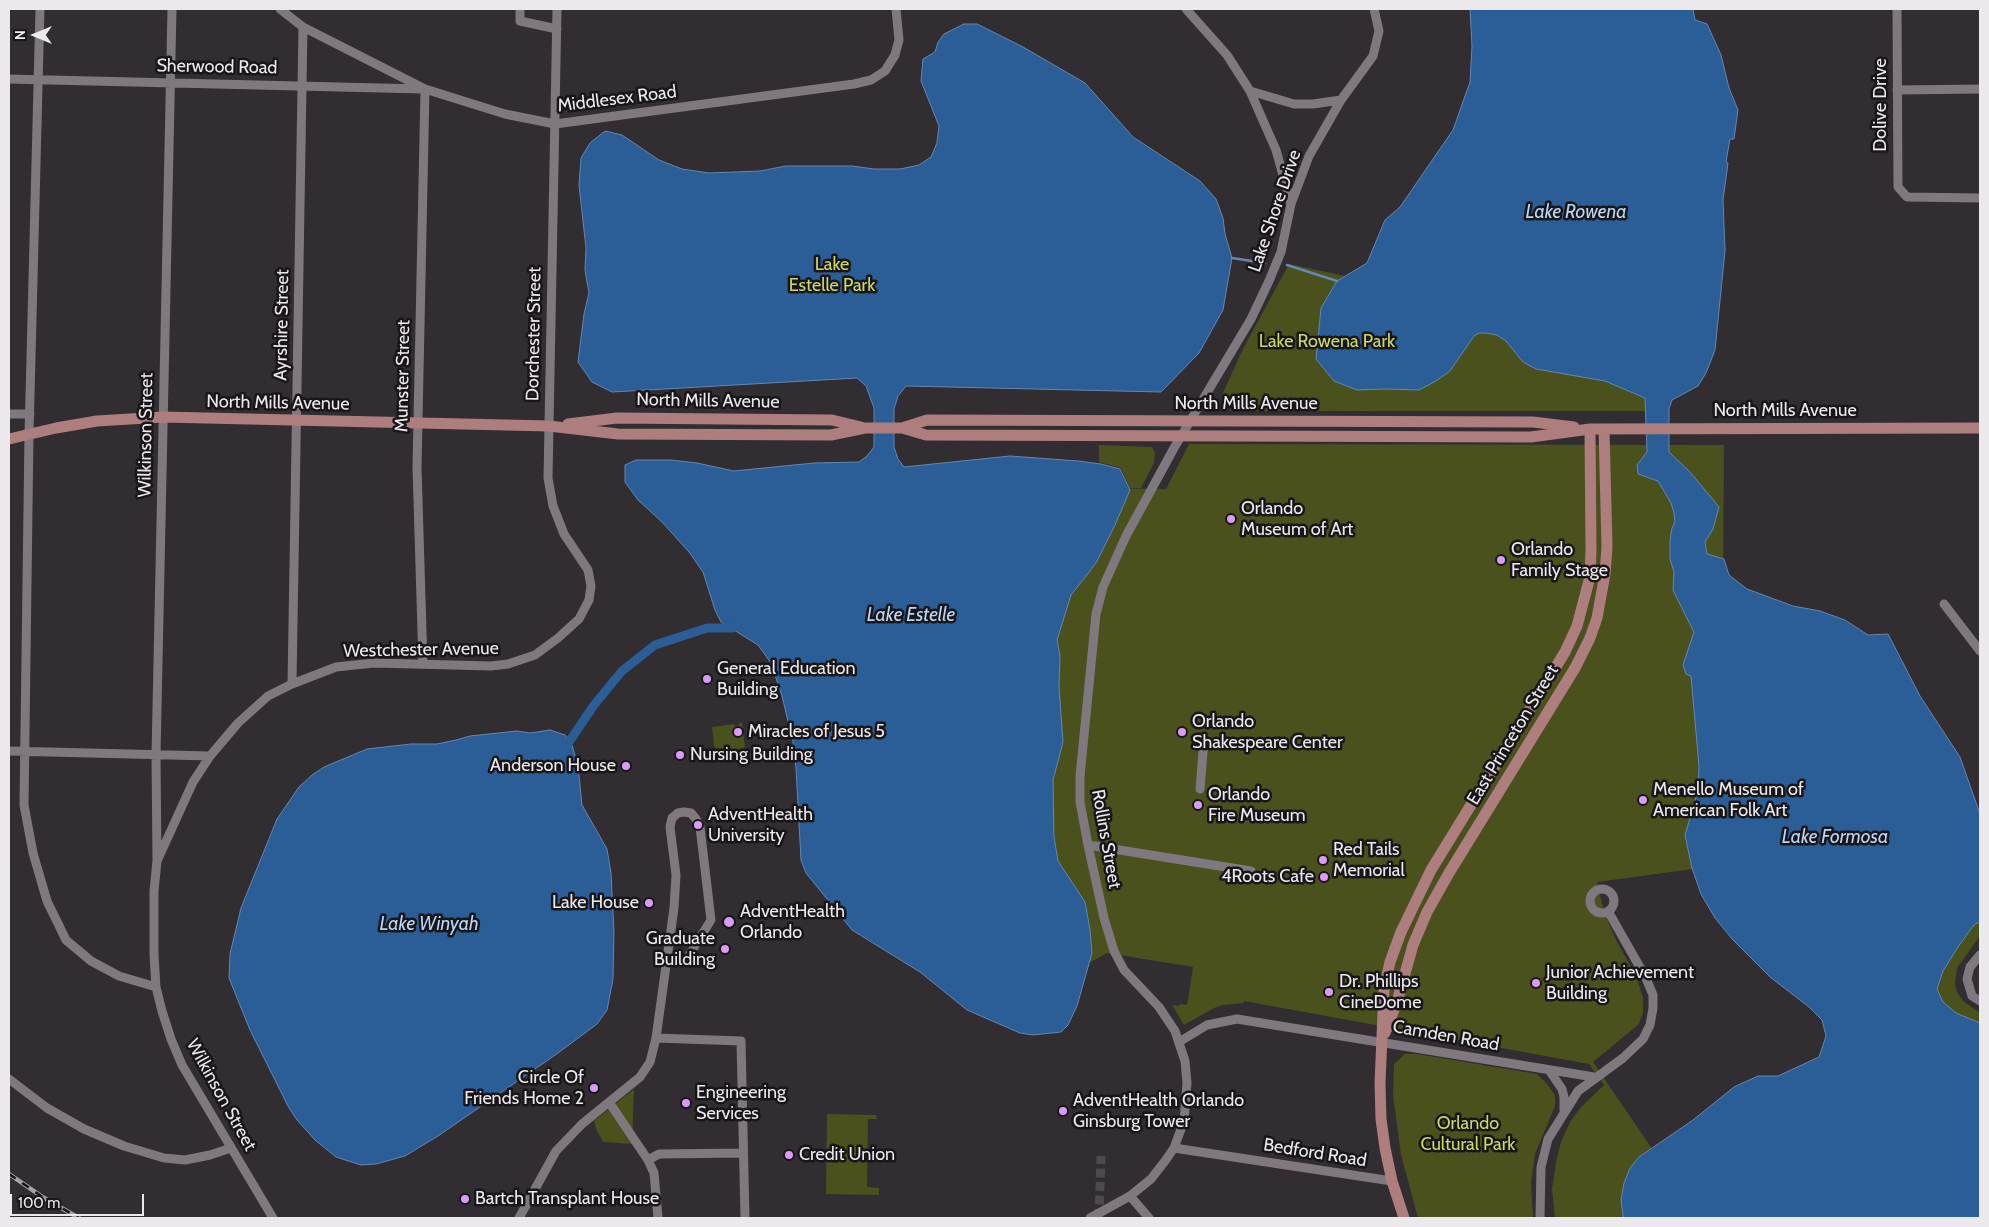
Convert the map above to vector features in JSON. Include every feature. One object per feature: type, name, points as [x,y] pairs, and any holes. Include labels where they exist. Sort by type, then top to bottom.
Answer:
[{"type":"main road","name":"North Mills Avenue","points":[[9,439],[97,421],[162,417],[549,426],[618,434],[831,434],[866,428],[902,428],[926,435],[1530,437],[1590,429]]},
{"type":"main road","name":"North Mills Avenue","points":[[549,426],[617,418],[832,420],[866,428]]},
{"type":"main road","name":"North Mills Avenue","points":[[902,428],[927,420],[1533,422],[1590,429],[1980,428]]},
{"type":"main road","name":"East Princeton Street","points":[[1404,1218],[1392,1182],[1381,1119],[1380,1083],[1384,990],[1390,962],[1400,932],[1431,870],[1565,652],[1577,626],[1590,577],[1590,429]]},
{"type":"main road","name":"East Princeton Street","points":[[1382,1041],[1397,1002],[1413,945],[1427,912],[1448,873],[1575,668],[1590,638],[1597,618],[1606,574],[1604,429]]},
{"type":"street","points":[[40,9],[29,434],[24,805],[33,853],[47,901],[66,940],[91,961],[119,976],[156,988]]},
{"type":"street","name":"Wilkinson Street","points":[[172,9],[156,755],[157,862],[152,924],[156,988],[171,1039],[182,1066],[273,1218]]},
{"type":"street","name":"Middlesex Road","points":[[280,9],[303,27],[424,89],[505,114],[555,124],[854,84],[871,80],[885,71],[895,55],[898,40],[896,9]]},
{"type":"street","points":[[520,9],[520,21],[557,29]]},
{"type":"street","name":"Dorchester Street","points":[[557,9],[548,478],[553,506],[564,534],[588,570],[591,586],[589,600],[579,619],[558,638]]},
{"type":"street","points":[[1186,9],[1227,55],[1250,92],[1276,150],[1291,204]]},
{"type":"street","name":"Lake Shore Drive","points":[[1190,421],[1270,281],[1281,252],[1291,204],[1309,156],[1341,100],[1373,56],[1379,32],[1374,9]]},
{"type":"street","name":"Dolive Drive","points":[[1897,9],[1898,187],[1907,197],[1980,198]]},
{"type":"street","name":"Ayrshire Street","points":[[292,684],[303,27]]},
{"type":"street","name":"Sherwood Road","points":[[9,79],[424,89]]},
{"type":"street","name":"Munster Street","points":[[423,664],[417,467],[424,89]]},
{"type":"street","points":[[1897,90],[1980,89]]},
{"type":"street","points":[[1250,92],[1294,104],[1313,104],[1341,100]]},
{"type":"street","points":[[9,414],[30,414]]},
{"type":"street","name":"Rollins Street","points":[[1090,1218],[1130,1196],[1151,1179],[1174,1148],[1184,1121],[1186,1105],[1185,1060],[1179,1042],[1159,1007],[1129,978],[1117,958],[1104,918],[1088,845],[1080,802],[1080,776],[1096,614],[1103,587],[1126,536],[1190,421]]},
{"type":"street","points":[[1944,604],[1980,650]]},
{"type":"street","name":"Westchester Avenue","points":[[210,756],[238,723],[268,696],[292,684],[336,667],[374,664],[491,666],[508,664],[536,655],[558,638]]},
{"type":"street","points":[[1200,789],[1204,740]]},
{"type":"street","points":[[9,751],[210,756]]},
{"type":"street","name":"Wilkinson Street","points":[[157,862],[180,807],[210,756]]},
{"type":"street","points":[[1478,794],[1492,802]]},
{"type":"street","points":[[1469,809],[1484,817]]},
{"type":"street","points":[[519,1218],[556,1151],[582,1124],[640,1077],[650,1062],[656,1038],[667,962],[676,875],[670,827],[672,818],[684,812],[691,814],[700,827],[711,920],[685,962],[667,962]]},
{"type":"street","points":[[1088,845],[1251,871]]},
{"type":"street","points":[[1540,1218],[1541,1167],[1548,1139],[1578,1090],[1623,1058],[1643,1039],[1650,1025],[1653,994],[1608,911]]},
{"type":"street","points":[[1980,955],[1970,967],[1967,979],[1972,996],[1980,1001]]},
{"type":"street","name":"Camden Road","points":[[1179,1042],[1207,1024],[1237,1019],[1382,1041],[1594,1078]]},
{"type":"street","points":[[656,1038],[741,1041],[745,1218]]},
{"type":"street","points":[[1549,1070],[1562,1089],[1564,1112]]},
{"type":"street","points":[[9,1079],[47,1108],[84,1128],[124,1146],[164,1158],[185,1160],[231,1148]]},
{"type":"street","points":[[609,1102],[648,1160],[654,1173],[658,1218]]},
{"type":"street","name":"Bedford Road","points":[[1174,1148],[1392,1182]]},
{"type":"street","points":[[648,1160],[659,1154],[743,1153]]},
{"type":"street","points":[[1130,1196],[1149,1218]]},
{"type":"green space","name":"Lake Rowena Park","points":[[1289,264],[1359,279],[1644,350],[1646,411],[1236,411],[1222,395],[1243,349]]},
{"type":"green space","points":[[1189,444],[1724,445],[1723,596],[1745,862],[1597,882],[1604,912],[1616,940],[1637,978],[1643,998],[1643,1013],[1639,1024],[1593,1062],[1659,1159],[1649,1218],[1555,1218],[1552,1189],[1561,1142],[1570,1122],[1581,1107],[1604,1085],[1589,1064],[1244,1001],[1243,1003],[1214,1008],[1184,1025],[1172,1005],[1187,1005],[1193,967],[1107,953],[1089,963],[1081,991],[1029,814],[1034,661],[1101,488],[1166,489]]},
{"type":"green space","points":[[1099,445],[1152,447],[1155,453],[1154,463],[1141,488],[1130,488],[1121,468],[1099,462]]},
{"type":"green space","points":[[739,723],[742,723],[745,748],[718,751],[714,746],[712,727],[734,724],[735,726],[739,725]]},
{"type":"green space","points":[[1980,818],[1980,936],[1957,968],[1955,984],[1957,992],[1963,1001],[1980,1013],[1980,1056],[1915,966]]},
{"type":"green space","name":"Orlando Cultural Park","points":[[1405,1054],[1417,1054],[1537,1074],[1547,1084],[1555,1095],[1555,1106],[1535,1154],[1531,1182],[1533,1218],[1418,1218],[1401,1155],[1393,1095],[1394,1064]]},
{"type":"green space","points":[[634,1089],[632,1144],[603,1142],[594,1121]]},
{"type":"green space","points":[[827,1114],[876,1115],[877,1119],[868,1119],[867,1187],[879,1188],[879,1195],[826,1194]]},
{"type":"water","points":[[1470,9],[1693,9],[1695,20],[1707,24],[1721,55],[1729,88],[1738,110],[1734,139],[1730,139],[1726,162],[1728,163],[1723,200],[1725,251],[1715,350],[1706,373],[1698,386],[1672,400],[1669,409],[1669,452],[1690,472],[1719,507],[1713,529],[1705,542],[1707,554],[1724,559],[1729,575],[1747,589],[1793,606],[1820,611],[1845,620],[1868,635],[1888,634],[1920,696],[1960,757],[1980,814],[1980,921],[1973,926],[1958,947],[1943,971],[1937,989],[1943,1002],[1956,1013],[1980,1023],[1980,1218],[1624,1218],[1623,1216],[1621,1200],[1624,1183],[1630,1168],[1639,1157],[1693,1120],[1734,1087],[1758,1076],[1778,1076],[1819,1057],[1826,1036],[1822,1020],[1809,1007],[1770,977],[1733,940],[1715,918],[1701,894],[1692,868],[1685,835],[1698,791],[1699,766],[1691,676],[1686,674],[1683,665],[1694,632],[1673,590],[1674,572],[1670,559],[1670,540],[1675,522],[1671,503],[1658,481],[1638,474],[1637,465],[1647,452],[1645,398],[1605,381],[1536,369],[1523,362],[1506,341],[1497,335],[1485,333],[1479,333],[1474,336],[1450,371],[1419,390],[1357,390],[1334,381],[1316,359],[1321,308],[1337,281],[1367,263],[1385,220],[1400,207],[1453,130],[1470,82],[1472,46]]},
{"type":"water","name":"Lake Estelle","points":[[964,24],[977,24],[1023,47],[1085,83],[1133,137],[1200,181],[1216,199],[1223,218],[1225,234],[1232,258],[1223,310],[1199,353],[1161,392],[906,386],[898,396],[894,409],[894,447],[898,459],[904,467],[1010,456],[1078,461],[1120,469],[1130,490],[1096,563],[1071,595],[1057,640],[1060,656],[1059,687],[1063,742],[1053,780],[1054,837],[1058,861],[1085,902],[1092,953],[1077,1006],[1068,1025],[1061,1032],[1033,1035],[1020,1033],[967,1010],[920,972],[852,930],[806,873],[801,860],[793,742],[782,696],[771,663],[758,645],[721,622],[715,610],[703,572],[689,552],[662,522],[638,500],[625,482],[625,465],[636,460],[671,460],[697,463],[734,471],[814,463],[859,462],[874,447],[874,408],[866,386],[857,378],[612,392],[592,382],[578,362],[584,314],[589,293],[585,270],[586,248],[579,185],[581,158],[590,143],[605,131],[622,135],[659,160],[682,169],[709,173],[760,171],[786,166],[852,166],[874,169],[900,169],[919,165],[931,157],[937,143],[939,126],[921,81],[923,59],[935,52],[938,42],[944,34]]},
{"type":"water","name":"Lake Winyah","points":[[550,730],[565,735],[572,745],[578,766],[582,805],[607,849],[611,873],[614,932],[613,979],[607,1010],[597,1024],[558,1053],[438,1136],[405,1156],[376,1164],[361,1165],[336,1157],[315,1140],[289,1108],[250,1030],[229,978],[230,954],[241,908],[277,819],[299,787],[312,775],[324,767],[367,749],[411,744],[437,744],[470,736],[517,731],[530,733]]},
{"type":"waterway","points":[[1232,258],[1265,263]]},
{"type":"waterway","points":[[1287,265],[1337,281]]},
{"type":"waterway","points":[[569,742],[594,705],[622,671],[655,645],[707,628],[733,628]]},
{"type":"tunnel","points":[[1099,1218],[1101,1156]]},
{"type":"railway","points":[[9,1174],[44,1198],[79,1218]]},
{"type":"place","name":"Orlando Museum of Art","points":[[1231,519]]},
{"type":"place","name":"Orlando Family Stage","points":[[1501,560]]},
{"type":"place","name":"General Education Building","points":[[707,679]]},
{"type":"place","name":"Miracles of Jesus 5","points":[[738,732]]},
{"type":"place","name":"Orlando Shakespeare Center","points":[[1182,732]]},
{"type":"place","name":"Nursing Building","points":[[680,755]]},
{"type":"place","name":"Anderson House","points":[[626,766]]},
{"type":"place","name":"Menello Museum of American Folk Art","points":[[1643,800]]},
{"type":"place","name":"Orlando Fire Museum","points":[[1198,805]]},
{"type":"place","name":"AdventHealth University","points":[[698,825]]},
{"type":"place","name":"Red Tails Memorial","points":[[1323,860]]},
{"type":"place","name":"4Roots Cafe","points":[[1324,877]]},
{"type":"place","name":"Lake House","points":[[649,903]]},
{"type":"place","name":"AdventHealth Orlando","points":[[729,922]]},
{"type":"place","name":"Graduate Building","points":[[725,949]]},
{"type":"place","name":"Junior Achievement Building","points":[[1536,983]]},
{"type":"place","name":"Dr. Phillips CineDome","points":[[1329,992]]},
{"type":"place","name":"Circle Of Friends Home 2","points":[[594,1088]]},
{"type":"place","name":"Engineering Services","points":[[686,1103]]},
{"type":"place","name":"AdventHealth Orlando Ginsburg Tower","points":[[1063,1111]]},
{"type":"place","name":"Credit Union","points":[[789,1155]]},
{"type":"place","name":"Bartch Transplant House","points":[[465,1199]]},
{"type":"water label","name":"Lake Rowena","points":[[1576,212]]},
{"type":"water label","name":"Lake Formosa","points":[[1835,837]]},
{"type":"park label","name":"Lake Estelle Park","points":[[832,275]]}]
